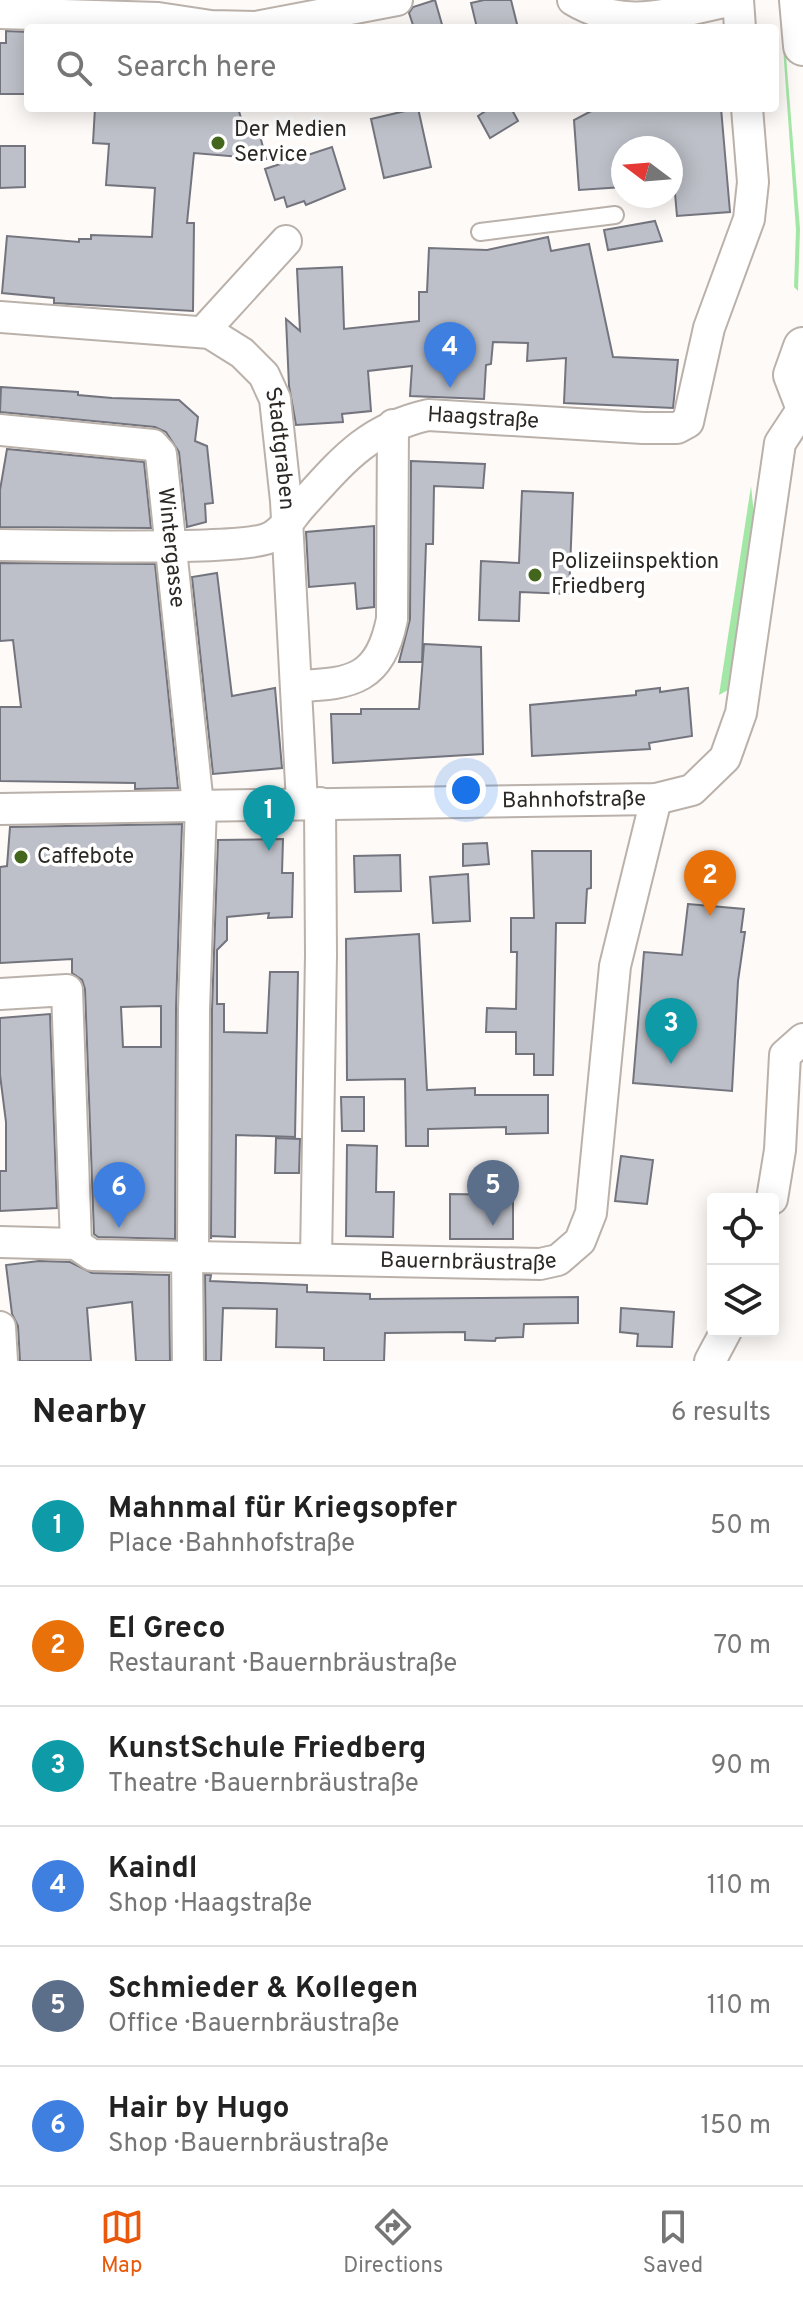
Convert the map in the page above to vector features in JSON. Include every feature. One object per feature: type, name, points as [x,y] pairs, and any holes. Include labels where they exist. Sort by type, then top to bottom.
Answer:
[{"type":"street","points":[[272,24],[397,0]]},
{"type":"street","points":[[573,0],[594,13],[616,16],[736,0],[739,24]]},
{"type":"street","points":[[800,1],[803,46]]},
{"type":"street","points":[[0,13],[157,9],[205,24]]},
{"type":"street","name":"Haagstraße","points":[[0,545],[169,546],[270,539],[286,527],[352,451],[369,436],[428,415],[643,428],[677,428],[688,422],[709,328],[749,219],[753,182],[747,112]]},
{"type":"street","points":[[203,332],[286,241]]},
{"type":"street","name":"Stadtgraben","points":[[0,317],[203,332],[226,341],[242,353],[264,375],[275,399],[298,686],[311,803],[321,955],[316,1259]]},
{"type":"street","points":[[803,347],[793,375],[803,401]]},
{"type":"street","name":"Bahnhofstraße","points":[[0,809],[656,799],[692,790],[725,758],[741,713],[780,443],[803,408]]},
{"type":"street","points":[[298,686],[352,681],[377,661],[387,642],[392,619],[393,425]]},
{"type":"street","name":"Wintergasse","points":[[0,430],[153,445],[161,454],[199,805],[188,1361]]},
{"type":"street","name":"Bauernbräustraße","points":[[0,1242],[76,1244],[92,1255],[540,1264],[558,1260],[580,1241],[587,1228],[584,1181],[615,966],[656,799]]},
{"type":"street","points":[[0,994],[67,990],[76,1244]]},
{"type":"street","points":[[773,1193],[780,1150],[785,1055],[803,1039]]},
{"type":"street","points":[[0,1327],[2,1361]]},
{"type":"street","points":[[710,1361],[723,1337]]},
{"type":"lane","points":[[480,232],[615,215]]},
{"type":"green space","points":[[784,31],[800,229],[798,291],[794,287],[796,230]]},
{"type":"green space","points":[[751,486],[755,523],[731,682],[728,690],[719,695]]},
{"type":"building","points":[[435,0],[442,24],[413,24],[409,13],[413,7]]},
{"type":"building","points":[[511,0],[517,24],[476,24],[471,3]]},
{"type":"building","points":[[6,31],[24,32],[24,94],[0,94],[0,43],[6,43]]},
{"type":"building","points":[[95,112],[239,112],[244,128],[257,124],[266,159],[194,153],[187,223],[194,223],[193,311],[54,303],[54,298],[2,293],[7,236],[79,242],[79,239],[91,239],[91,235],[152,237],[155,188],[106,185],[109,144],[93,143]]},
{"type":"building","points":[[401,112],[419,112],[431,167],[384,178],[371,119]]},
{"type":"building","points":[[484,112],[513,112],[518,121],[490,138],[478,116]]},
{"type":"building","points":[[589,112],[721,112],[730,212],[677,216],[676,208],[683,208],[683,136],[611,136],[611,188],[579,190],[574,120]]},
{"type":"building","points":[[0,146],[25,146],[25,187],[0,188]]},
{"type":"building","points":[[332,147],[345,189],[306,205],[304,201],[287,207],[284,197],[275,200],[265,169]]},
{"type":"building","points":[[655,221],[662,241],[608,250],[604,230]]},
{"type":"building","points":[[548,237],[551,251],[589,244],[613,357],[678,360],[673,408],[564,403],[566,358],[527,361],[528,343],[493,342],[491,364],[486,365],[484,399],[410,396],[412,366],[368,371],[371,411],[342,414],[343,422],[296,425],[289,386],[286,319],[300,331],[297,269],[342,267],[344,329],[419,321],[419,292],[427,292],[429,248],[487,250]]},
{"type":"building","points":[[1,387],[78,392],[78,395],[112,398],[179,400],[198,417],[195,441],[207,446],[213,503],[205,504],[206,522],[187,527],[179,452],[166,432],[155,427],[0,412]]},
{"type":"building","points":[[7,449],[144,462],[151,528],[0,527],[0,490]]},
{"type":"building","points":[[411,461],[485,464],[483,488],[434,486],[433,544],[426,544],[422,662],[399,662],[410,619]]},
{"type":"building","points":[[522,491],[573,493],[569,594],[520,592],[519,621],[479,620],[481,561],[519,563]]},
{"type":"building","points":[[374,526],[374,607],[357,609],[355,583],[309,587],[306,532]]},
{"type":"building","points":[[0,563],[155,564],[178,788],[135,789],[135,783],[0,781],[0,707],[21,707],[13,640],[0,641]]},
{"type":"building","points":[[217,573],[232,696],[275,688],[282,768],[213,774],[192,577]]},
{"type":"building","points":[[424,644],[481,647],[483,754],[333,763],[331,714],[361,714],[361,709],[419,709]]},
{"type":"building","points":[[660,688],[660,692],[688,688],[692,736],[649,743],[650,749],[532,756],[530,705],[636,695],[636,691]]},
{"type":"building","points":[[182,824],[176,1008],[175,1239],[98,1237],[94,1234],[85,989],[82,980],[72,973],[72,959],[0,963],[0,867],[7,866],[10,827]],"holes":[[[161,1006],[161,1047],[123,1047],[121,1007]]]},
{"type":"building","points":[[283,839],[282,873],[293,873],[292,917],[268,918],[269,913],[227,917],[227,940],[217,950],[217,1004],[224,1004],[224,1032],[267,1033],[270,972],[298,972],[295,1137],[236,1135],[235,1237],[211,1236],[212,1009],[218,840]]},
{"type":"building","points":[[487,843],[489,864],[463,866],[463,844]]},
{"type":"building","points":[[532,851],[591,851],[591,888],[587,889],[585,923],[556,923],[553,1075],[534,1075],[534,1054],[516,1054],[516,1032],[486,1032],[487,1008],[516,1009],[517,952],[511,952],[511,918],[534,918]]},
{"type":"building","points":[[400,855],[401,891],[355,892],[354,856]]},
{"type":"building","points":[[468,874],[470,921],[433,923],[430,877]]},
{"type":"building","points":[[688,904],[744,909],[741,932],[745,932],[738,981],[732,1091],[633,1083],[644,952],[682,955]]},
{"type":"building","points":[[419,934],[427,1090],[475,1088],[475,1095],[548,1095],[548,1133],[506,1134],[506,1127],[428,1129],[428,1146],[406,1146],[405,1079],[347,1080],[346,939]]},
{"type":"building","points":[[50,1014],[57,1208],[0,1211],[0,1171],[6,1171],[6,1122],[0,1075],[0,1018]]},
{"type":"building","points":[[341,1097],[364,1097],[364,1131],[342,1131]]},
{"type":"building","points":[[276,1138],[300,1139],[299,1173],[275,1173]]},
{"type":"building","points":[[347,1145],[377,1146],[376,1192],[394,1192],[393,1237],[346,1236]]},
{"type":"building","points":[[621,1156],[653,1160],[647,1204],[615,1201]]},
{"type":"building","points":[[450,1194],[513,1195],[513,1239],[450,1239]]},
{"type":"building","points":[[39,1261],[70,1262],[92,1273],[169,1275],[170,1361],[136,1361],[132,1302],[87,1308],[91,1361],[20,1361],[18,1326],[12,1314],[6,1265]]},
{"type":"building","points":[[205,1275],[211,1275],[210,1281],[307,1285],[307,1292],[370,1294],[370,1299],[578,1297],[578,1323],[524,1324],[523,1337],[496,1338],[495,1341],[465,1340],[465,1332],[385,1333],[384,1361],[324,1361],[324,1348],[276,1347],[277,1309],[223,1308],[221,1361],[206,1361]]},
{"type":"building","points":[[621,1308],[674,1312],[672,1347],[637,1346],[638,1334],[620,1332]]},
{"type":"place","name":"Der Medien Service","points":[[218,143]]},
{"type":"place","name":"Kaindl","points":[[450,388]]},
{"type":"place","name":"Polizeiinspektion Friedberg","points":[[535,575]]},
{"type":"place","name":"Mahnmal für Kriegsopfer","points":[[269,851]]},
{"type":"place","name":"Caffebote","points":[[21,857]]},
{"type":"place","name":"El Greco","points":[[710,916]]},
{"type":"place","name":"KunstSchule Friedberg","points":[[671,1064]]},
{"type":"place","name":"Schmieder & Kollegen","points":[[493,1226]]},
{"type":"place","name":"Hair by Hugo","points":[[119,1228]]}]
